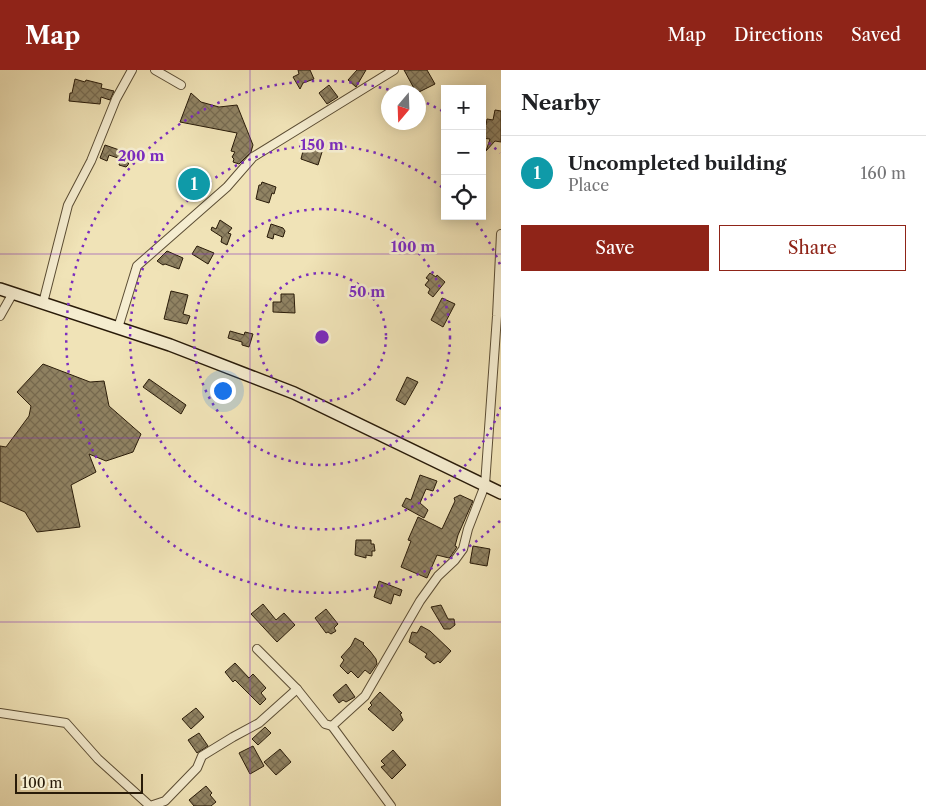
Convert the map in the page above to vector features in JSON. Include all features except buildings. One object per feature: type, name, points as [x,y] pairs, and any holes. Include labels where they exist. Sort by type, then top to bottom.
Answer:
[{"type":"main road","points":[[0,289],[170,345],[294,393],[501,493]]},
{"type":"street","points":[[42,303],[68,205],[91,161],[116,99],[132,70]]},
{"type":"street","points":[[155,70],[181,85]]},
{"type":"street","points":[[118,328],[137,266],[227,187],[253,157],[394,70]]},
{"type":"street","points":[[332,726],[365,696],[420,601],[438,576],[455,560],[463,549],[468,529],[485,485],[501,234]]},
{"type":"street","points":[[0,316],[13,293]]},
{"type":"street","points":[[257,649],[297,689],[325,724],[332,726],[391,806]]},
{"type":"street","points":[[0,713],[66,722],[98,759],[150,806],[165,801],[196,768],[202,756],[233,736],[259,723],[297,689]]},
{"type":"place","name":"Uncompleted building","points":[[194,184]]}]
